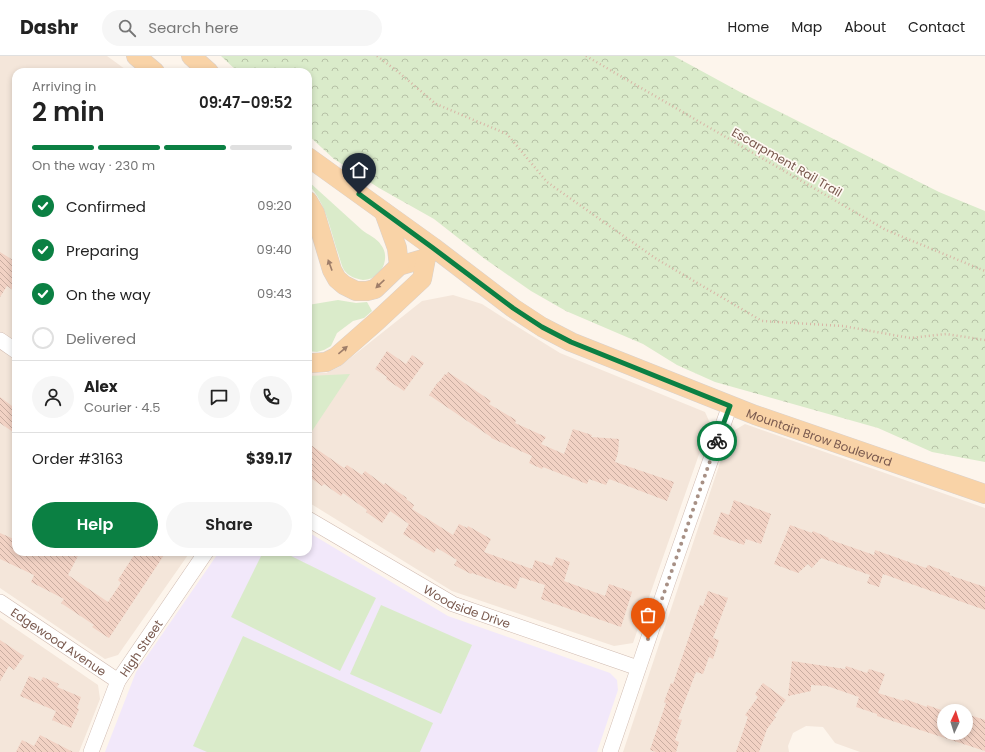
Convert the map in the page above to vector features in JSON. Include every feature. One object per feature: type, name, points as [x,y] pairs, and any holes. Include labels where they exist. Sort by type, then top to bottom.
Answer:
[{"type":"main road","points":[[136,56],[150,68]]},
{"type":"main road","points":[[191,56],[204,68]]},
{"type":"main road","name":"Mountain Brow Boulevard","points":[[312,160],[384,212],[429,253],[486,287],[542,327],[571,342],[730,406],[985,494]]},
{"type":"main road","points":[[312,208],[315,213],[332,270],[337,279],[344,285],[356,291],[375,289],[399,266],[429,253]]},
{"type":"main road","points":[[384,212],[397,248],[399,266]]},
{"type":"main road","points":[[312,364],[326,362],[336,357],[377,322],[422,279],[429,253]]},
{"type":"street","points":[[0,340],[12,348]]},
{"type":"street","points":[[610,752],[730,406]]},
{"type":"street","name":"Woodside Drive","points":[[312,521],[453,604],[638,668]]},
{"type":"street","name":"High Street","points":[[91,752],[118,681],[203,556]]},
{"type":"street","name":"Edgewood Avenue","points":[[0,602],[118,681]]},
{"type":"path","points":[[376,56],[397,71],[436,104],[507,134],[547,182],[655,258],[762,321],[843,326],[910,338],[946,334],[985,340]]},
{"type":"path","name":"Escarpment Rail Trail","points":[[586,56],[886,230],[985,272]]},
{"type":"shaded area","points":[[0,56],[107,56],[124,68],[12,68],[12,556],[187,556],[118,655],[105,659],[0,588]]},
{"type":"shaded area","points":[[453,295],[482,304],[560,353],[705,412],[710,423],[633,643],[614,646],[452,591],[312,504],[312,372],[326,373],[339,367],[422,301]]},
{"type":"shaded area","points":[[745,424],[985,508],[985,752],[860,752],[835,743],[823,727],[806,726],[793,733],[788,746],[789,752],[623,752],[730,433]]},
{"type":"shaded area","points":[[312,534],[448,616],[610,673],[617,680],[618,690],[597,752],[105,752],[136,672],[216,556],[312,556]]},
{"type":"shaded area","points":[[0,618],[98,685],[100,699],[79,752],[0,752]]},
{"type":"green space","points":[[221,56],[674,56],[740,92],[939,192],[985,211],[985,462],[932,452],[878,428],[715,382],[677,365],[643,344],[566,311],[531,291],[485,259],[434,219],[379,188],[334,159],[312,139],[312,68],[234,68]]},
{"type":"green space","points":[[312,185],[362,230],[375,238],[383,248],[385,261],[381,270],[375,276],[360,280],[350,276],[344,270],[330,226],[319,199],[312,189]]},
{"type":"green space","points":[[338,300],[356,303],[367,302],[372,311],[364,318],[353,321],[337,333],[331,346],[324,350],[312,351],[312,304]]},
{"type":"green space","points":[[350,374],[312,431],[312,376]]},
{"type":"green space","points":[[261,556],[291,556],[376,598],[340,671],[231,617]]},
{"type":"green space","points":[[381,605],[472,645],[441,714],[350,674]]},
{"type":"green space","points":[[243,636],[433,723],[420,752],[207,752],[193,746]]},
{"type":"building","points":[[0,252],[12,260],[12,289],[7,286],[0,297]]},
{"type":"building","points":[[387,351],[406,364],[412,355],[424,363],[404,391],[386,379],[387,377],[375,369]]},
{"type":"building","points":[[448,372],[491,401],[489,404],[516,420],[515,423],[546,437],[541,444],[564,454],[573,429],[592,435],[591,437],[619,439],[618,453],[615,462],[674,482],[667,501],[609,479],[606,485],[589,479],[587,484],[543,467],[542,469],[529,463],[532,456],[491,438],[429,395],[438,382]]},
{"type":"building","points":[[0,397],[12,406],[12,431],[0,423]]},
{"type":"building","points":[[312,446],[344,468],[347,465],[362,475],[365,471],[384,485],[385,483],[407,498],[406,499],[414,505],[412,509],[453,535],[459,524],[467,528],[468,526],[491,539],[484,552],[532,569],[535,560],[552,566],[556,557],[570,562],[564,581],[605,596],[609,584],[632,592],[621,627],[541,599],[545,585],[520,577],[516,589],[472,573],[471,574],[454,565],[457,560],[437,548],[434,553],[403,534],[409,524],[390,511],[382,523],[343,493],[341,496],[324,484],[322,486],[312,479]]},
{"type":"building","points":[[734,500],[771,514],[761,544],[746,539],[744,545],[713,534],[721,512],[729,515]]},
{"type":"building","points":[[790,525],[812,533],[813,531],[829,538],[828,539],[874,555],[875,550],[926,568],[928,565],[950,573],[949,575],[985,587],[985,610],[883,574],[879,587],[867,583],[870,575],[821,558],[812,568],[808,564],[798,573],[774,564]]},
{"type":"building","points":[[0,533],[12,538],[12,556],[78,556],[68,575],[108,602],[121,583],[118,580],[133,556],[163,556],[109,638],[92,627],[94,625],[61,603],[64,599],[31,582],[34,575],[0,559]]},
{"type":"building","points":[[708,591],[728,598],[713,638],[719,640],[713,659],[709,657],[703,674],[696,672],[678,719],[682,720],[675,740],[679,742],[676,752],[656,752],[650,750],[666,703],[664,702],[671,683],[673,684],[700,605],[703,606]]},
{"type":"building","points":[[0,640],[24,656],[14,670],[9,666],[0,681]]},
{"type":"building","points":[[792,661],[845,669],[846,666],[867,673],[869,669],[885,674],[878,693],[937,709],[937,735],[877,716],[877,714],[856,707],[859,697],[827,686],[811,685],[811,691],[788,696]]},
{"type":"building","points":[[29,676],[41,681],[43,677],[59,684],[57,687],[81,697],[77,708],[79,709],[71,728],[52,720],[56,711],[20,696]]},
{"type":"building","points":[[763,683],[786,700],[774,716],[776,717],[767,729],[759,752],[736,752],[748,717],[745,715],[758,697],[755,694]]},
{"type":"building","points":[[973,716],[985,720],[985,751],[951,740],[973,740]]},
{"type":"building","points":[[40,735],[73,752],[16,752],[22,740],[34,746]]},
{"type":"way so far","points":[[648,639],[717,441]]},
{"type":"route","points":[[359,194],[513,308],[542,327],[571,342],[730,406],[717,441]]}]
